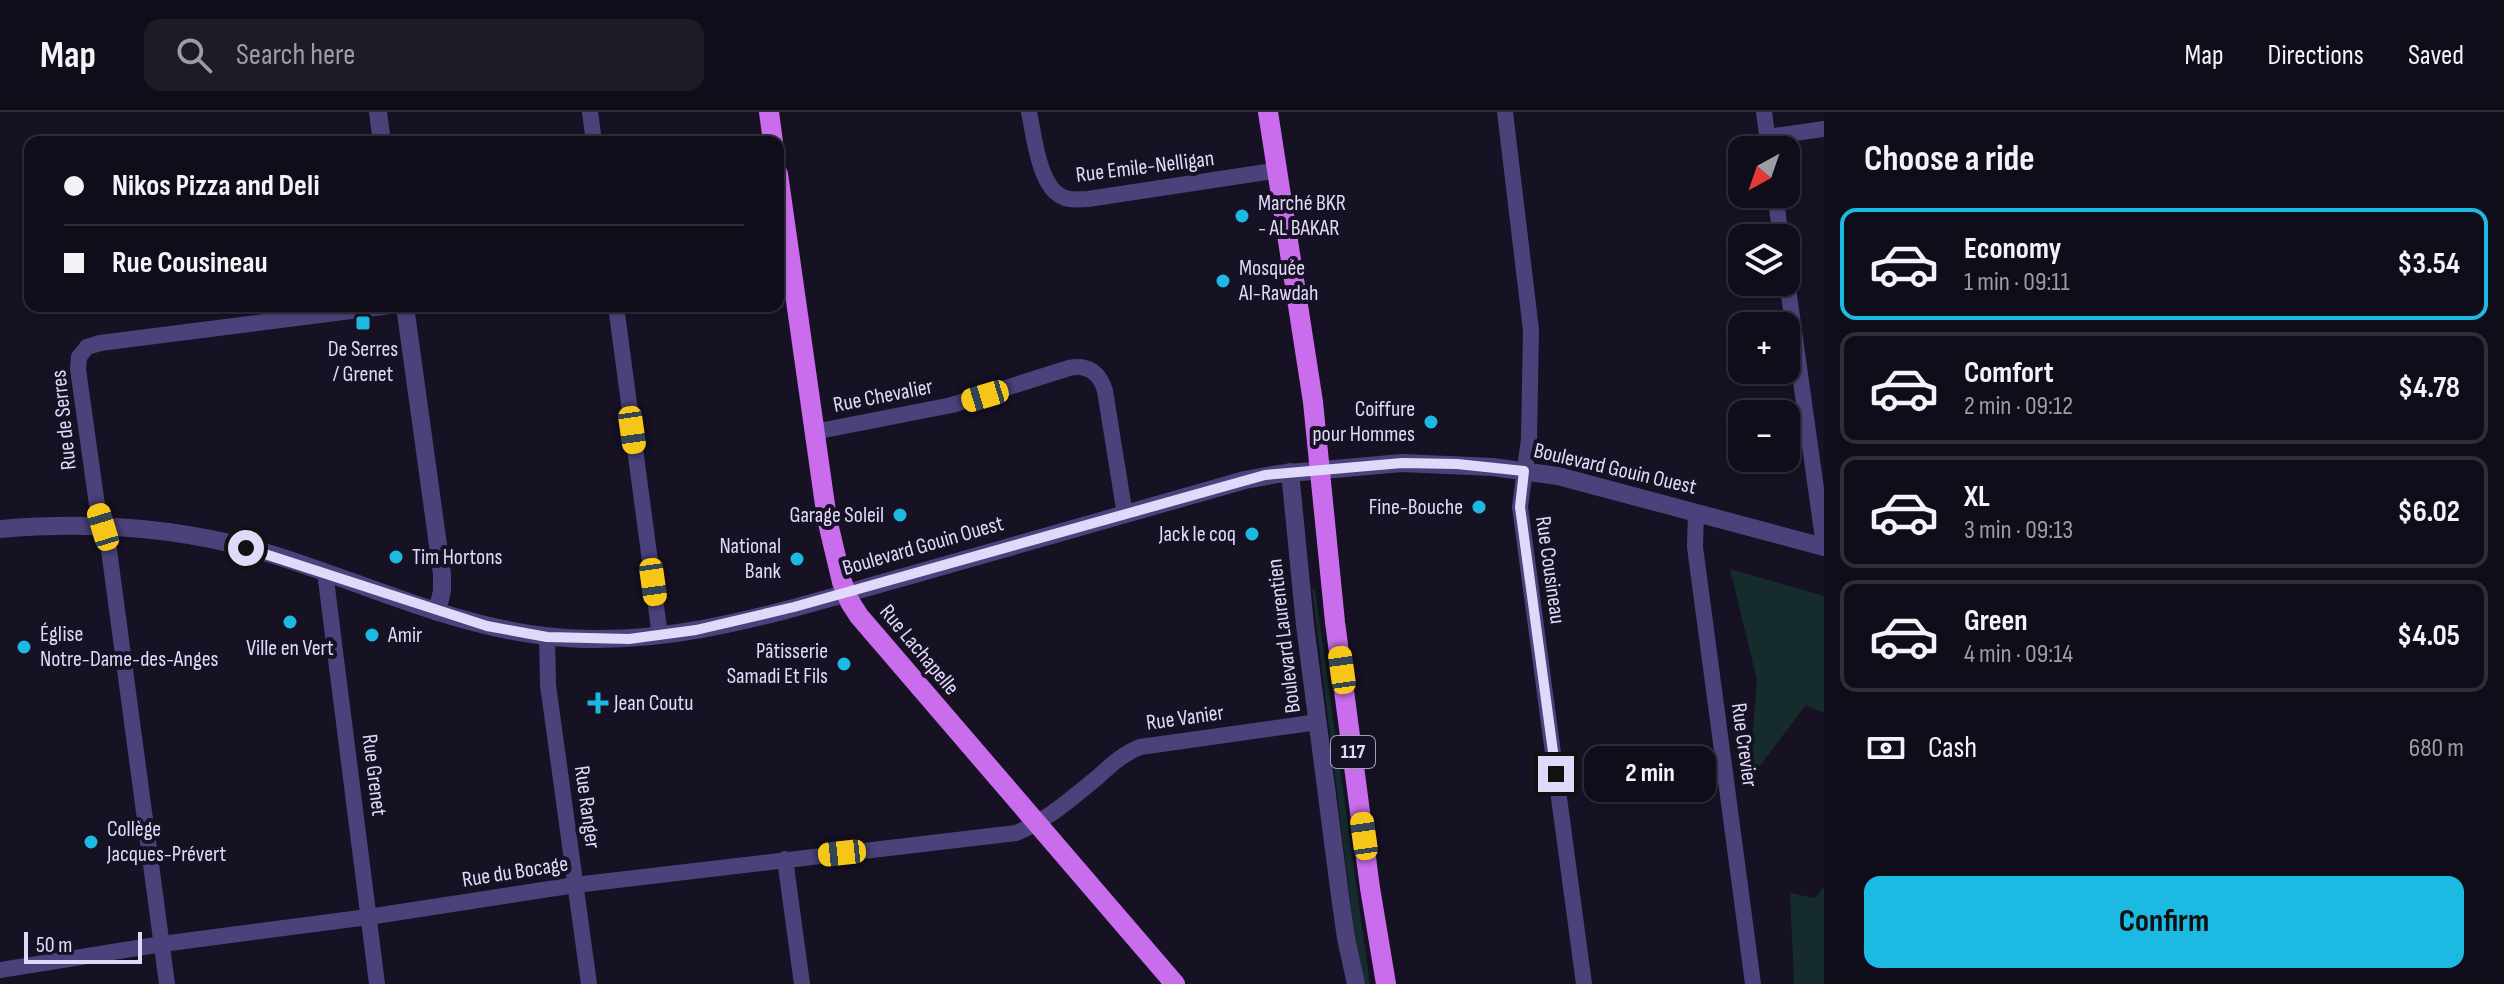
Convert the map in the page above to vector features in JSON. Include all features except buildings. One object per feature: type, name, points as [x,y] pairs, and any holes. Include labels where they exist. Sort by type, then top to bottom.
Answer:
[{"type":"main road","points":[[769,112],[772,136]]},
{"type":"main road","name":"117","points":[[1268,112],[1313,402],[1335,622],[1370,888],[1386,984]]},
{"type":"main road","name":"Rue Lachapelle","points":[[784,217],[830,533],[846,594],[859,616],[1175,984]]},
{"type":"street","points":[[378,112],[381,136]]},
{"type":"street","points":[[590,112],[593,136]]},
{"type":"street","name":"Rue Emile-Nelligan","points":[[1029,112],[1045,177],[1053,191],[1066,199],[1088,199],[1279,170]]},
{"type":"street","name":"Rue Cousineau","points":[[1505,112],[1531,330],[1529,439],[1520,507],[1584,984]]},
{"type":"street","points":[[1764,112],[1767,136]]},
{"type":"street","points":[[1796,136],[1824,129]]},
{"type":"street","points":[[1789,296],[1824,546]]},
{"type":"street","name":"Rue de Serres","points":[[167,984],[111,565],[97,505],[78,369],[79,357],[83,349],[100,343],[343,312]]},
{"type":"street","points":[[406,312],[442,574],[437,612]]},
{"type":"street","points":[[617,312],[660,636]]},
{"type":"street","name":"Rue Chevalier","points":[[814,432],[952,405],[1069,368],[1083,367],[1095,373],[1103,384],[1125,515]]},
{"type":"street","name":"Boulevard Gouin Ouest","points":[[0,529],[103,527],[206,538],[270,554],[437,612],[487,626],[547,637],[613,639],[660,636],[731,623],[846,594],[1265,475],[1321,469],[1425,463],[1558,476],[1824,546]]},
{"type":"street","name":"Boulevard Laurentien","points":[[1290,472],[1318,722],[1346,938],[1356,984]]},
{"type":"street","name":"Rue Crevier","points":[[1696,512],[1695,547],[1753,984]]},
{"type":"street","name":"Boulevard Gouin Ouest","points":[[0,521],[35,526]]},
{"type":"street","name":"Rue Grenet","points":[[325,572],[377,984]]},
{"type":"street","name":"Rue Ranger","points":[[547,637],[548,685],[589,984]]},
{"type":"street","name":"Rue Vanier","points":[[1036,824],[1054,813],[1120,758],[1140,747],[1318,722]]},
{"type":"street","name":"Rue du Bocage","points":[[0,970],[575,885],[1016,833],[1036,824]]},
{"type":"street","points":[[785,859],[802,984]]},
{"type":"green space","points":[[1730,569],[1824,596],[1824,713],[1806,705],[1749,780],[1757,680]]},
{"type":"green space","points":[[1312,589],[1315,589],[1370,984],[1365,984],[1355,939]]},
{"type":"green space","points":[[1824,887],[1824,984],[1794,984],[1790,893],[1815,898]]},
{"type":"place","name":"Marché BKR - AL BAKAR","points":[[1242,216]]},
{"type":"place","name":"Mosquée Al-Rawdah","points":[[1223,281]]},
{"type":"place","name":"De Serres / Grenet","points":[[363,323]]},
{"type":"place","name":"Coiffure pour Hommes","points":[[1431,422]]},
{"type":"place","name":"Fine-Bouche","points":[[1479,507]]},
{"type":"place","name":"Garage Soleil","points":[[900,515]]},
{"type":"place","name":"Jack le coq","points":[[1252,534]]},
{"type":"place","name":"Tim Hortons","points":[[396,557]]},
{"type":"place","name":"National Bank","points":[[797,559]]},
{"type":"place","name":"Ville en Vert","points":[[290,622]]},
{"type":"place","name":"Amir","points":[[372,635]]},
{"type":"place","name":"Église Notre-Dame-des-Anges","points":[[24,647]]},
{"type":"place","name":"Pâtisserie Samadi Et Fils","points":[[844,664]]},
{"type":"place","name":"Jean Coutu","points":[[598,703]]},
{"type":"place","name":"Collège Jacques-Prévert","points":[[91,842]]},
{"type":"route","points":[[246,548],[487,626],[547,637],[629,639],[731,623],[846,594],[1265,475],[1402,463],[1457,464],[1524,471],[1520,507],[1556,774]]}]
